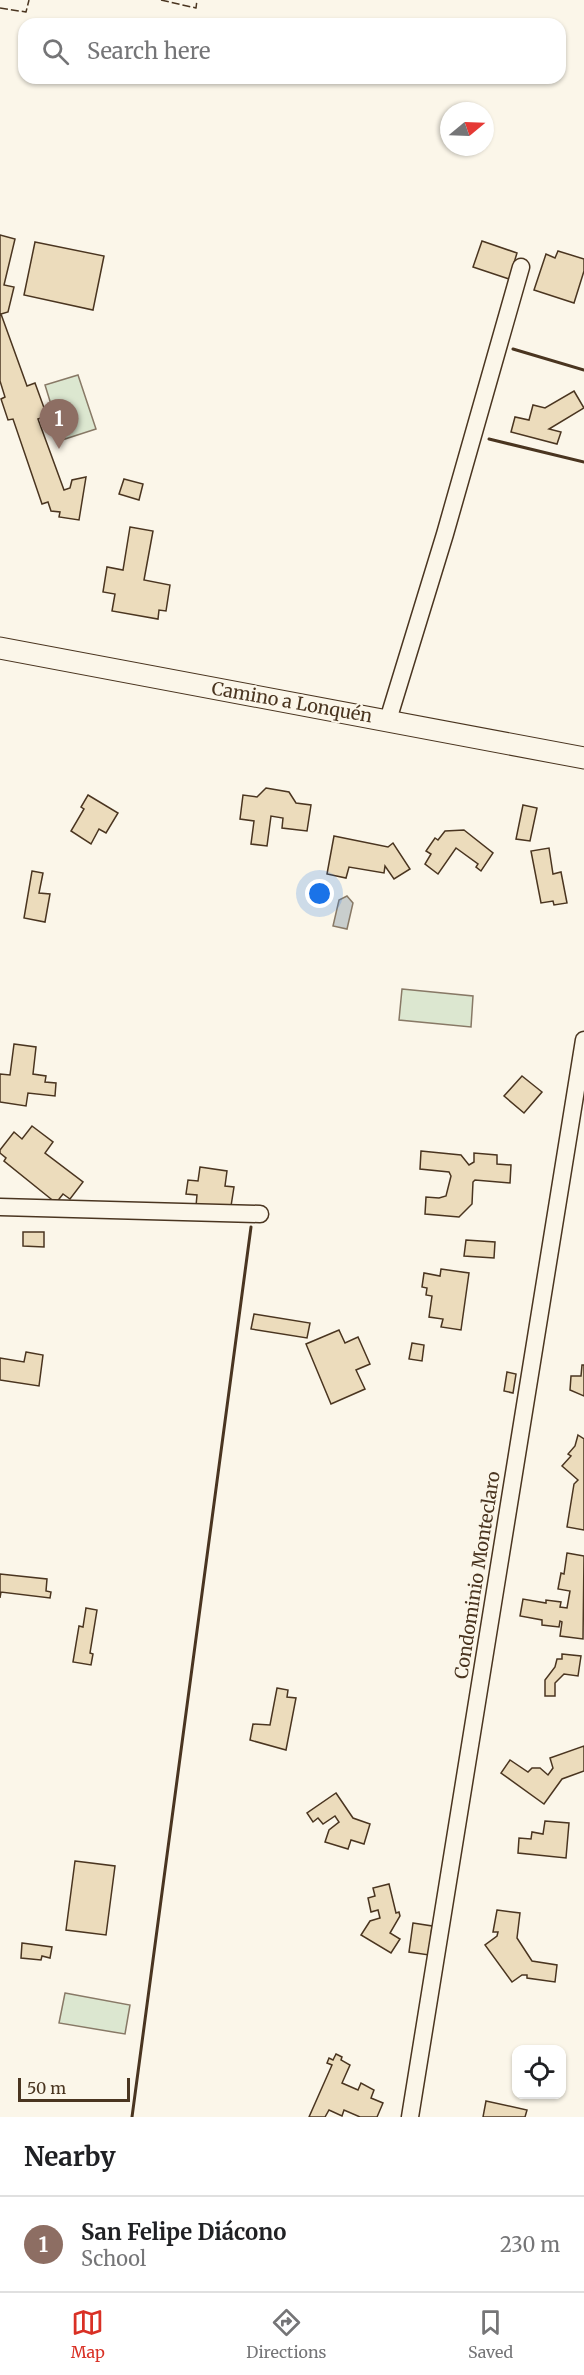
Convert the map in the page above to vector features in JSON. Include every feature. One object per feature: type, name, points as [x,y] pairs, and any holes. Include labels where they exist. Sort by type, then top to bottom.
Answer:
[{"type":"main road","name":"Camino a Lonquén","points":[[0,648],[584,758]]},
{"type":"street","points":[[388,720],[445,534],[521,267]]},
{"type":"street","name":"Condominio Monteclaro","points":[[410,2117],[584,1040]]},
{"type":"street","points":[[0,1207],[260,1214]]},
{"type":"green space","points":[[78,375],[96,429],[62,440],[45,385]]},
{"type":"green space","points":[[402,989],[473,996],[471,1027],[399,1020]]},
{"type":"green space","points":[[65,1993],[130,2005],[125,2034],[59,2023]]},
{"type":"shaded area","points":[[347,896],[353,903],[347,929],[333,926],[339,900]]},
{"type":"building","points":[[0,235],[15,239],[4,285],[14,287],[8,312],[1,314],[27,386],[35,383],[47,416],[38,419],[64,490],[70,488],[72,480],[86,477],[79,520],[59,517],[60,512],[51,511],[48,502],[42,504],[13,419],[8,420],[1,399],[5,397],[0,381]]},
{"type":"building","points":[[482,241],[517,253],[509,279],[473,267]]},
{"type":"building","points":[[35,242],[104,256],[93,310],[24,295]]},
{"type":"building","points":[[558,251],[584,259],[584,271],[574,303],[534,290],[546,254],[555,258]]},
{"type":"building","points":[[574,391],[584,408],[549,429],[561,432],[557,444],[511,432],[515,417],[529,420],[533,405],[545,408]]},
{"type":"building","points":[[124,479],[143,484],[139,500],[119,494]]},
{"type":"building","points":[[130,527],[153,531],[144,580],[170,585],[166,611],[159,610],[158,619],[112,611],[115,594],[103,592],[107,567],[123,570]]},
{"type":"building","points":[[266,788],[289,792],[296,803],[311,805],[307,831],[282,828],[283,818],[271,816],[267,846],[251,844],[254,821],[240,819],[243,795],[257,797]]},
{"type":"building","points":[[88,795],[118,813],[106,833],[99,829],[91,844],[71,831],[84,809],[81,807]]},
{"type":"building","points":[[523,805],[537,808],[530,841],[516,839]]},
{"type":"building","points":[[464,830],[493,853],[481,871],[476,867],[478,864],[456,848],[438,874],[425,864],[431,854],[426,851],[435,838],[438,840],[445,831]]},
{"type":"building","points":[[334,836],[388,847],[393,843],[410,869],[394,879],[385,866],[384,873],[349,867],[346,878],[327,874]]},
{"type":"building","points":[[549,848],[553,874],[561,872],[567,903],[554,905],[553,901],[541,903],[531,851]]},
{"type":"building","points":[[32,871],[43,873],[39,893],[50,894],[45,922],[24,918]]},
{"type":"building","points":[[14,1044],[36,1047],[33,1074],[46,1076],[45,1082],[56,1083],[55,1096],[28,1093],[26,1106],[0,1102],[0,1074],[10,1075]]},
{"type":"building","points":[[522,1076],[542,1092],[524,1113],[504,1096]]},
{"type":"building","points":[[32,1126],[53,1142],[45,1153],[83,1182],[70,1199],[63,1194],[56,1203],[4,1161],[6,1158],[0,1150],[14,1132],[22,1139]]},
{"type":"building","points":[[421,1151],[461,1155],[469,1165],[474,1162],[474,1153],[497,1155],[497,1164],[511,1165],[510,1183],[475,1180],[472,1204],[459,1217],[425,1214],[426,1197],[446,1196],[451,1176],[449,1172],[420,1169]]},
{"type":"building","points":[[200,1167],[227,1171],[225,1186],[234,1187],[231,1206],[196,1206],[197,1195],[186,1194],[188,1180],[198,1181]]},
{"type":"building","points":[[23,1232],[44,1232],[44,1247],[23,1246]]},
{"type":"building","points":[[466,1240],[495,1242],[494,1258],[464,1256]]},
{"type":"building","points":[[441,1269],[469,1273],[461,1330],[441,1327],[443,1319],[429,1317],[432,1296],[426,1295],[427,1288],[422,1287],[424,1273],[440,1276]]},
{"type":"building","points":[[254,1314],[310,1323],[307,1338],[251,1329]]},
{"type":"building","points":[[339,1330],[345,1343],[358,1337],[370,1364],[356,1370],[365,1389],[331,1404],[306,1344]]},
{"type":"building","points":[[412,1343],[424,1345],[422,1361],[409,1359]]},
{"type":"building","points":[[26,1352],[43,1355],[39,1386],[0,1380],[0,1358],[24,1362]]},
{"type":"building","points":[[582,1365],[584,1365],[584,1396],[570,1390],[571,1376],[581,1376]]},
{"type":"building","points":[[507,1372],[516,1374],[513,1393],[504,1391]]},
{"type":"building","points":[[578,1435],[584,1439],[584,1530],[567,1527],[574,1484],[578,1480],[562,1466],[571,1456],[568,1454],[575,1446]]},
{"type":"building","points":[[567,1553],[584,1556],[583,1639],[560,1636],[562,1622],[560,1621],[559,1627],[542,1625],[542,1620],[520,1616],[523,1599],[546,1603],[546,1600],[561,1602],[560,1607],[567,1608],[570,1591],[558,1589],[561,1573],[564,1574]]},
{"type":"building","points":[[0,1574],[47,1579],[46,1591],[51,1592],[50,1598],[1,1592],[0,1598]]},
{"type":"building","points":[[86,1608],[97,1610],[90,1653],[93,1654],[91,1665],[73,1662],[79,1626],[83,1627]]},
{"type":"building","points":[[562,1654],[581,1656],[578,1676],[564,1674],[555,1683],[555,1696],[545,1696],[545,1680],[555,1667],[557,1659],[562,1659]]},
{"type":"building","points":[[277,1688],[288,1690],[287,1697],[296,1698],[286,1750],[250,1740],[253,1724],[270,1725]]},
{"type":"building","points":[[584,1746],[584,1771],[562,1779],[544,1804],[501,1773],[510,1760],[528,1772],[532,1768],[540,1768],[548,1775],[553,1768],[550,1758]]},
{"type":"building","points":[[336,1793],[353,1818],[370,1824],[364,1844],[351,1840],[348,1849],[325,1842],[329,1830],[339,1822],[335,1816],[323,1824],[318,1818],[313,1822],[307,1813]]},
{"type":"building","points":[[545,1821],[569,1823],[566,1858],[518,1853],[519,1838],[531,1839],[532,1832],[543,1834]]},
{"type":"building","points":[[75,1861],[115,1866],[106,1935],[66,1930]]},
{"type":"building","points":[[389,1884],[396,1913],[399,1912],[400,1916],[390,1933],[400,1939],[391,1953],[361,1935],[370,1921],[380,1918],[378,1910],[371,1912],[368,1898],[375,1896],[373,1888]]},
{"type":"building","points":[[497,1910],[520,1913],[517,1938],[532,1961],[557,1965],[555,1982],[527,1978],[527,1975],[522,1975],[512,1982],[485,1945],[497,1936],[498,1932],[493,1932]]},
{"type":"building","points":[[413,1923],[432,1926],[429,1955],[409,1952]]},
{"type":"building","points":[[22,1943],[52,1947],[50,1958],[42,1956],[41,1960],[21,1958]]},
{"type":"building","points":[[336,2054],[350,2065],[342,2083],[358,2090],[361,2083],[374,2090],[371,2098],[383,2103],[377,2117],[360,2117],[344,2110],[342,2116],[329,2110],[325,2117],[309,2117],[332,2065],[327,2063],[329,2058],[333,2060]]},
{"type":"building","points":[[486,2101],[527,2110],[525,2117],[483,2117]]},
{"type":"fence","points":[[0,8],[26,12],[29,0]]},
{"type":"fence","points":[[161,0],[196,8],[197,0]]},
{"type":"wall","points":[[513,349],[584,370]]},
{"type":"wall","points":[[489,439],[584,462]]},
{"type":"wall","points":[[132,2117],[251,1227]]},
{"type":"place","name":"San Felipe Diácono","points":[[59,449]]}]
